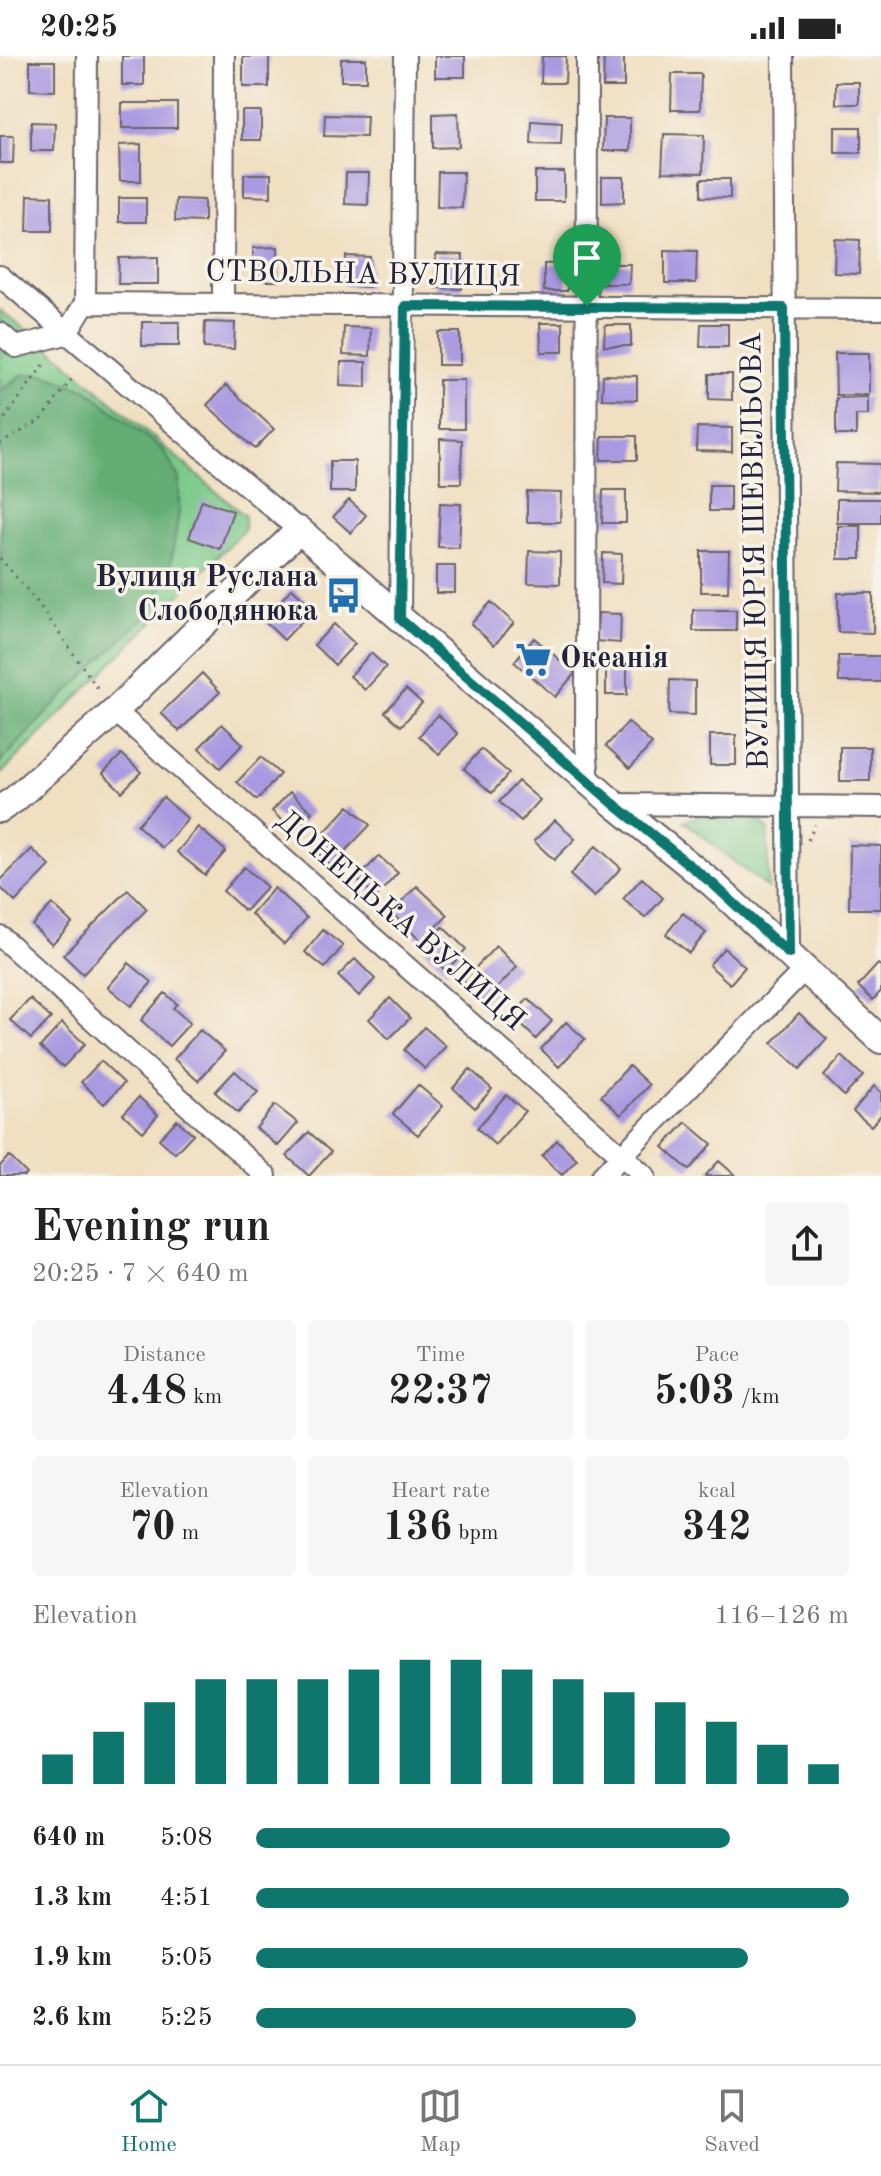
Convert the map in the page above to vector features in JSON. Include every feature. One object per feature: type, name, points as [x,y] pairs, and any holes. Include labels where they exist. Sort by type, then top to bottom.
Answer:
[{"type":"main road","points":[[0,809],[115,711],[299,530],[589,783],[713,884],[881,1040]]},
{"type":"street","points":[[0,333],[16,347],[66,334],[85,303],[87,56]]},
{"type":"street","points":[[223,303],[224,56]]},
{"type":"street","points":[[400,619],[405,56]]},
{"type":"street","points":[[587,56],[586,744],[589,783]]},
{"type":"street","name":"ВУЛИЦЯ ЮРІЯ ШЕВЕЛЬОВА","points":[[783,56],[789,806],[797,962]]},
{"type":"street","points":[[0,276],[299,530]]},
{"type":"street","name":"СТВОЛЬНА ВУЛИЦЯ","points":[[85,303],[881,309]]},
{"type":"street","name":"ДОНЕЦЬКА ВУЛИЦЯ","points":[[115,711],[645,1176]]},
{"type":"street","points":[[614,804],[881,807]]},
{"type":"street","points":[[0,936],[266,1176]]},
{"type":"street","points":[[602,1176],[797,962]]},
{"type":"path","points":[[0,425],[66,334]]},
{"type":"path","points":[[0,444],[42,419],[74,376]]},
{"type":"path","points":[[0,558],[38,603],[98,689]]},
{"type":"path","points":[[808,841],[822,807]]},
{"type":"green space","points":[[0,310],[53,351],[245,516],[244,530],[0,775]]},
{"type":"green space","points":[[44,374],[87,390],[164,451],[179,478],[179,513],[169,573],[150,612],[52,707],[0,763],[0,391],[22,375]]},
{"type":"green space","points":[[698,816],[753,816],[768,829],[768,889],[684,821]]},
{"type":"building","points":[[122,56],[144,56],[144,85],[122,85]]},
{"type":"building","points":[[269,56],[269,87],[243,87],[243,57]]},
{"type":"building","points":[[435,56],[465,56],[465,77],[435,77]]},
{"type":"building","points":[[542,56],[566,56],[565,83],[541,83]]},
{"type":"building","points":[[604,56],[624,56],[624,87],[603,87]]},
{"type":"building","points":[[341,59],[366,59],[366,81],[341,81]]},
{"type":"building","points":[[30,61],[55,61],[55,91],[30,90]]},
{"type":"building","points":[[672,74],[701,74],[700,110],[671,110]]},
{"type":"building","points":[[836,82],[859,82],[859,104],[836,104]]},
{"type":"building","points":[[122,103],[177,103],[177,128],[122,128]]},
{"type":"building","points":[[242,111],[261,111],[261,140],[242,140]]},
{"type":"building","points":[[458,113],[459,147],[433,148],[433,114]]},
{"type":"building","points":[[325,115],[367,116],[366,137],[324,136]]},
{"type":"building","points":[[604,118],[630,118],[630,151],[603,151]]},
{"type":"building","points":[[532,121],[562,123],[561,145],[531,144]]},
{"type":"building","points":[[31,122],[55,123],[54,151],[31,151]]},
{"type":"building","points":[[835,127],[861,127],[861,153],[835,153]]},
{"type":"building","points":[[664,134],[704,135],[703,173],[662,172]]},
{"type":"building","points":[[0,136],[14,136],[13,163],[0,163]]},
{"type":"building","points":[[141,144],[141,181],[120,181],[119,145]]},
{"type":"building","points":[[438,172],[463,172],[462,208],[437,207]]},
{"type":"building","points":[[535,172],[564,172],[564,201],[535,201]]},
{"type":"building","points":[[346,173],[369,173],[368,205],[345,204]]},
{"type":"building","points":[[244,174],[271,174],[271,197],[244,196]]},
{"type":"building","points":[[602,177],[624,177],[624,202],[602,203]]},
{"type":"building","points":[[701,179],[730,179],[730,198],[701,197]]},
{"type":"building","points":[[28,195],[52,196],[52,231],[27,231]]},
{"type":"building","points":[[119,198],[146,198],[146,222],[119,222]]},
{"type":"building","points":[[176,199],[204,200],[204,222],[175,221]]},
{"type":"building","points":[[835,239],[860,240],[859,274],[834,273]]},
{"type":"building","points":[[278,247],[279,281],[254,281],[253,248]]},
{"type":"building","points":[[665,250],[697,251],[696,283],[665,283]]},
{"type":"building","points":[[436,254],[463,255],[462,289],[435,288]]},
{"type":"building","points":[[346,256],[370,257],[369,287],[345,286]]},
{"type":"building","points":[[158,257],[158,284],[118,284],[119,258]]},
{"type":"building","points":[[567,263],[567,291],[544,291],[544,264]]},
{"type":"building","points":[[604,264],[630,264],[629,284],[604,284]]},
{"type":"building","points":[[142,322],[179,322],[179,346],[142,346]]},
{"type":"building","points":[[205,322],[235,323],[234,349],[204,348]]},
{"type":"building","points":[[540,323],[563,323],[563,352],[541,352]]},
{"type":"building","points":[[701,324],[728,324],[728,347],[700,347]]},
{"type":"building","points":[[605,325],[631,325],[631,346],[604,346]]},
{"type":"building","points":[[344,327],[371,328],[370,356],[343,355]]},
{"type":"building","points":[[438,332],[460,332],[460,365],[438,365]]},
{"type":"building","points":[[835,353],[869,353],[869,395],[836,395]]},
{"type":"building","points":[[341,362],[366,362],[366,387],[340,386]]},
{"type":"building","points":[[709,374],[732,374],[732,400],[709,399]]},
{"type":"building","points":[[603,375],[637,376],[637,400],[602,399]]},
{"type":"building","points":[[439,380],[464,380],[464,429],[439,429]]},
{"type":"building","points":[[226,385],[274,429],[255,449],[207,405]]},
{"type":"building","points":[[868,397],[868,415],[856,415],[856,435],[836,435],[836,398]]},
{"type":"building","points":[[697,427],[732,428],[732,452],[696,451]]},
{"type":"building","points":[[602,436],[637,436],[637,460],[601,460]]},
{"type":"building","points":[[440,439],[462,440],[461,483],[440,483]]},
{"type":"building","points":[[330,461],[355,461],[355,492],[330,492]]},
{"type":"building","points":[[836,463],[880,464],[879,492],[835,491]]},
{"type":"building","points":[[709,485],[730,485],[730,511],[709,511]]},
{"type":"building","points":[[603,490],[626,490],[626,523],[602,523]]},
{"type":"building","points":[[527,492],[561,493],[560,522],[527,522]]},
{"type":"building","points":[[837,499],[881,499],[881,523],[837,523]]},
{"type":"building","points":[[202,500],[233,511],[220,549],[189,538]]},
{"type":"building","points":[[349,500],[366,515],[351,533],[333,517]]},
{"type":"building","points":[[440,503],[461,504],[459,548],[438,547]]},
{"type":"building","points":[[838,526],[861,526],[861,559],[838,559]]},
{"type":"building","points":[[529,551],[560,552],[560,584],[528,583]]},
{"type":"building","points":[[701,551],[729,551],[728,592],[701,592]]},
{"type":"building","points":[[603,553],[622,554],[621,584],[602,583]]},
{"type":"building","points":[[436,566],[455,566],[455,593],[436,593]]},
{"type":"building","points":[[292,588],[314,608],[284,640],[263,620]]},
{"type":"building","points":[[838,593],[873,593],[873,633],[838,632]]},
{"type":"building","points":[[491,602],[514,623],[494,645],[471,624]]},
{"type":"building","points":[[693,610],[736,610],[736,631],[693,631]]},
{"type":"building","points":[[598,613],[621,614],[620,643],[596,641]]},
{"type":"building","points":[[334,624],[355,644],[335,665],[314,645]]},
{"type":"building","points":[[534,638],[575,673],[555,697],[514,662]]},
{"type":"building","points":[[371,653],[386,667],[365,690],[350,676]]},
{"type":"building","points":[[838,656],[881,656],[881,682],[839,682]]},
{"type":"building","points":[[606,666],[627,666],[627,695],[606,695]]},
{"type":"building","points":[[202,673],[220,692],[179,731],[161,713]]},
{"type":"building","points":[[670,680],[695,681],[695,715],[669,714]]},
{"type":"building","points":[[406,689],[422,703],[401,726],[385,712]]},
{"type":"building","points":[[438,715],[458,734],[439,754],[419,736]]},
{"type":"building","points":[[628,722],[652,744],[630,768],[606,746]]},
{"type":"building","points":[[222,724],[243,744],[220,768],[199,748]]},
{"type":"building","points":[[710,735],[736,735],[736,765],[710,765]]},
{"type":"building","points":[[840,747],[870,747],[870,781],[840,781]]},
{"type":"building","points":[[481,749],[509,773],[492,793],[464,769]]},
{"type":"building","points":[[122,754],[141,772],[122,792],[103,773]]},
{"type":"building","points":[[261,757],[280,774],[257,800],[237,782]]},
{"type":"building","points":[[518,781],[540,800],[521,821],[499,802]]},
{"type":"building","points":[[290,792],[312,812],[294,832],[272,811]]},
{"type":"building","points":[[163,797],[188,819],[162,848],[137,825]]},
{"type":"building","points":[[349,806],[370,825],[331,866],[311,847]]},
{"type":"building","points":[[555,820],[575,839],[554,860],[534,841]]},
{"type":"building","points":[[198,827],[226,851],[205,875],[177,852]]},
{"type":"building","points":[[850,845],[881,846],[881,909],[849,909]]},
{"type":"building","points":[[596,846],[621,868],[594,897],[570,875]]},
{"type":"building","points":[[32,849],[50,866],[15,902],[0,887],[0,881]]},
{"type":"building","points":[[379,856],[398,873],[376,897],[357,879]]},
{"type":"building","points":[[244,867],[267,887],[245,911],[223,891]]},
{"type":"building","points":[[642,878],[663,898],[645,918],[623,899]]},
{"type":"building","points":[[417,886],[448,915],[422,942],[391,913]]},
{"type":"building","points":[[274,888],[307,918],[284,944],[251,914]]},
{"type":"building","points":[[128,890],[147,909],[83,974],[63,955]]},
{"type":"building","points":[[52,904],[72,923],[52,944],[32,925]]},
{"type":"building","points":[[683,913],[706,933],[689,953],[666,934]]},
{"type":"building","points":[[443,927],[466,949],[446,971],[423,949]]},
{"type":"building","points":[[323,930],[343,946],[325,968],[305,952]]},
{"type":"building","points":[[496,946],[517,967],[484,1002],[463,981]]},
{"type":"building","points":[[724,948],[745,967],[730,984],[709,965]]},
{"type":"building","points":[[355,959],[375,979],[359,996],[338,976]]},
{"type":"building","points":[[129,963],[152,982],[131,1006],[108,987]]},
{"type":"building","points":[[878,964],[881,966],[881,991],[873,1000],[858,986]]},
{"type":"building","points":[[165,993],[177,1004],[173,1008],[190,1023],[169,1046],[141,1020]]},
{"type":"building","points":[[390,998],[410,1018],[389,1039],[369,1019]]},
{"type":"building","points":[[30,999],[51,1018],[31,1039],[10,1020]]},
{"type":"building","points":[[528,999],[552,1021],[536,1039],[512,1016]]},
{"type":"building","points":[[799,1013],[827,1039],[800,1069],[772,1043]]},
{"type":"building","points":[[566,1022],[585,1039],[559,1067],[541,1049]]},
{"type":"building","points":[[62,1023],[85,1044],[63,1067],[40,1047]]},
{"type":"building","points":[[424,1027],[446,1046],[425,1069],[404,1050]]},
{"type":"building","points":[[200,1030],[225,1051],[198,1081],[174,1059]]},
{"type":"building","points":[[842,1056],[863,1076],[844,1096],[824,1076]]},
{"type":"building","points":[[101,1061],[124,1083],[104,1104],[81,1082]]},
{"type":"building","points":[[629,1066],[649,1085],[621,1115],[601,1096]]},
{"type":"building","points":[[470,1069],[492,1089],[475,1108],[453,1088]]},
{"type":"building","points":[[235,1071],[258,1092],[238,1113],[215,1092]]},
{"type":"building","points":[[418,1085],[443,1106],[418,1135],[393,1114]]},
{"type":"building","points":[[874,1086],[881,1092],[881,1115],[871,1126],[853,1111]]},
{"type":"building","points":[[506,1095],[525,1111],[495,1145],[477,1128]]},
{"type":"building","points":[[139,1097],[158,1115],[143,1132],[123,1114]]},
{"type":"building","points":[[275,1105],[298,1123],[278,1146],[256,1128]]},
{"type":"building","points":[[177,1120],[193,1134],[175,1153],[159,1139]]},
{"type":"building","points":[[686,1122],[712,1144],[689,1170],[663,1147]]},
{"type":"building","points":[[309,1132],[331,1152],[309,1176],[287,1156]]},
{"type":"building","points":[[557,1140],[577,1159],[562,1175],[542,1156]]},
{"type":"building","points":[[9,1156],[27,1174],[25,1176],[0,1176],[0,1166]]},
{"type":"building","points":[[719,1161],[736,1176],[705,1176]]},
{"type":"place","name":"Вулиця Руслана Слободянюка","points":[[344,595]]},
{"type":"place","name":"Океанія","points":[[534,659]]},
{"type":"route","points":[[405,306],[587,306],[784,308],[789,954],[713,884],[614,804],[400,619],[405,306]]}]
